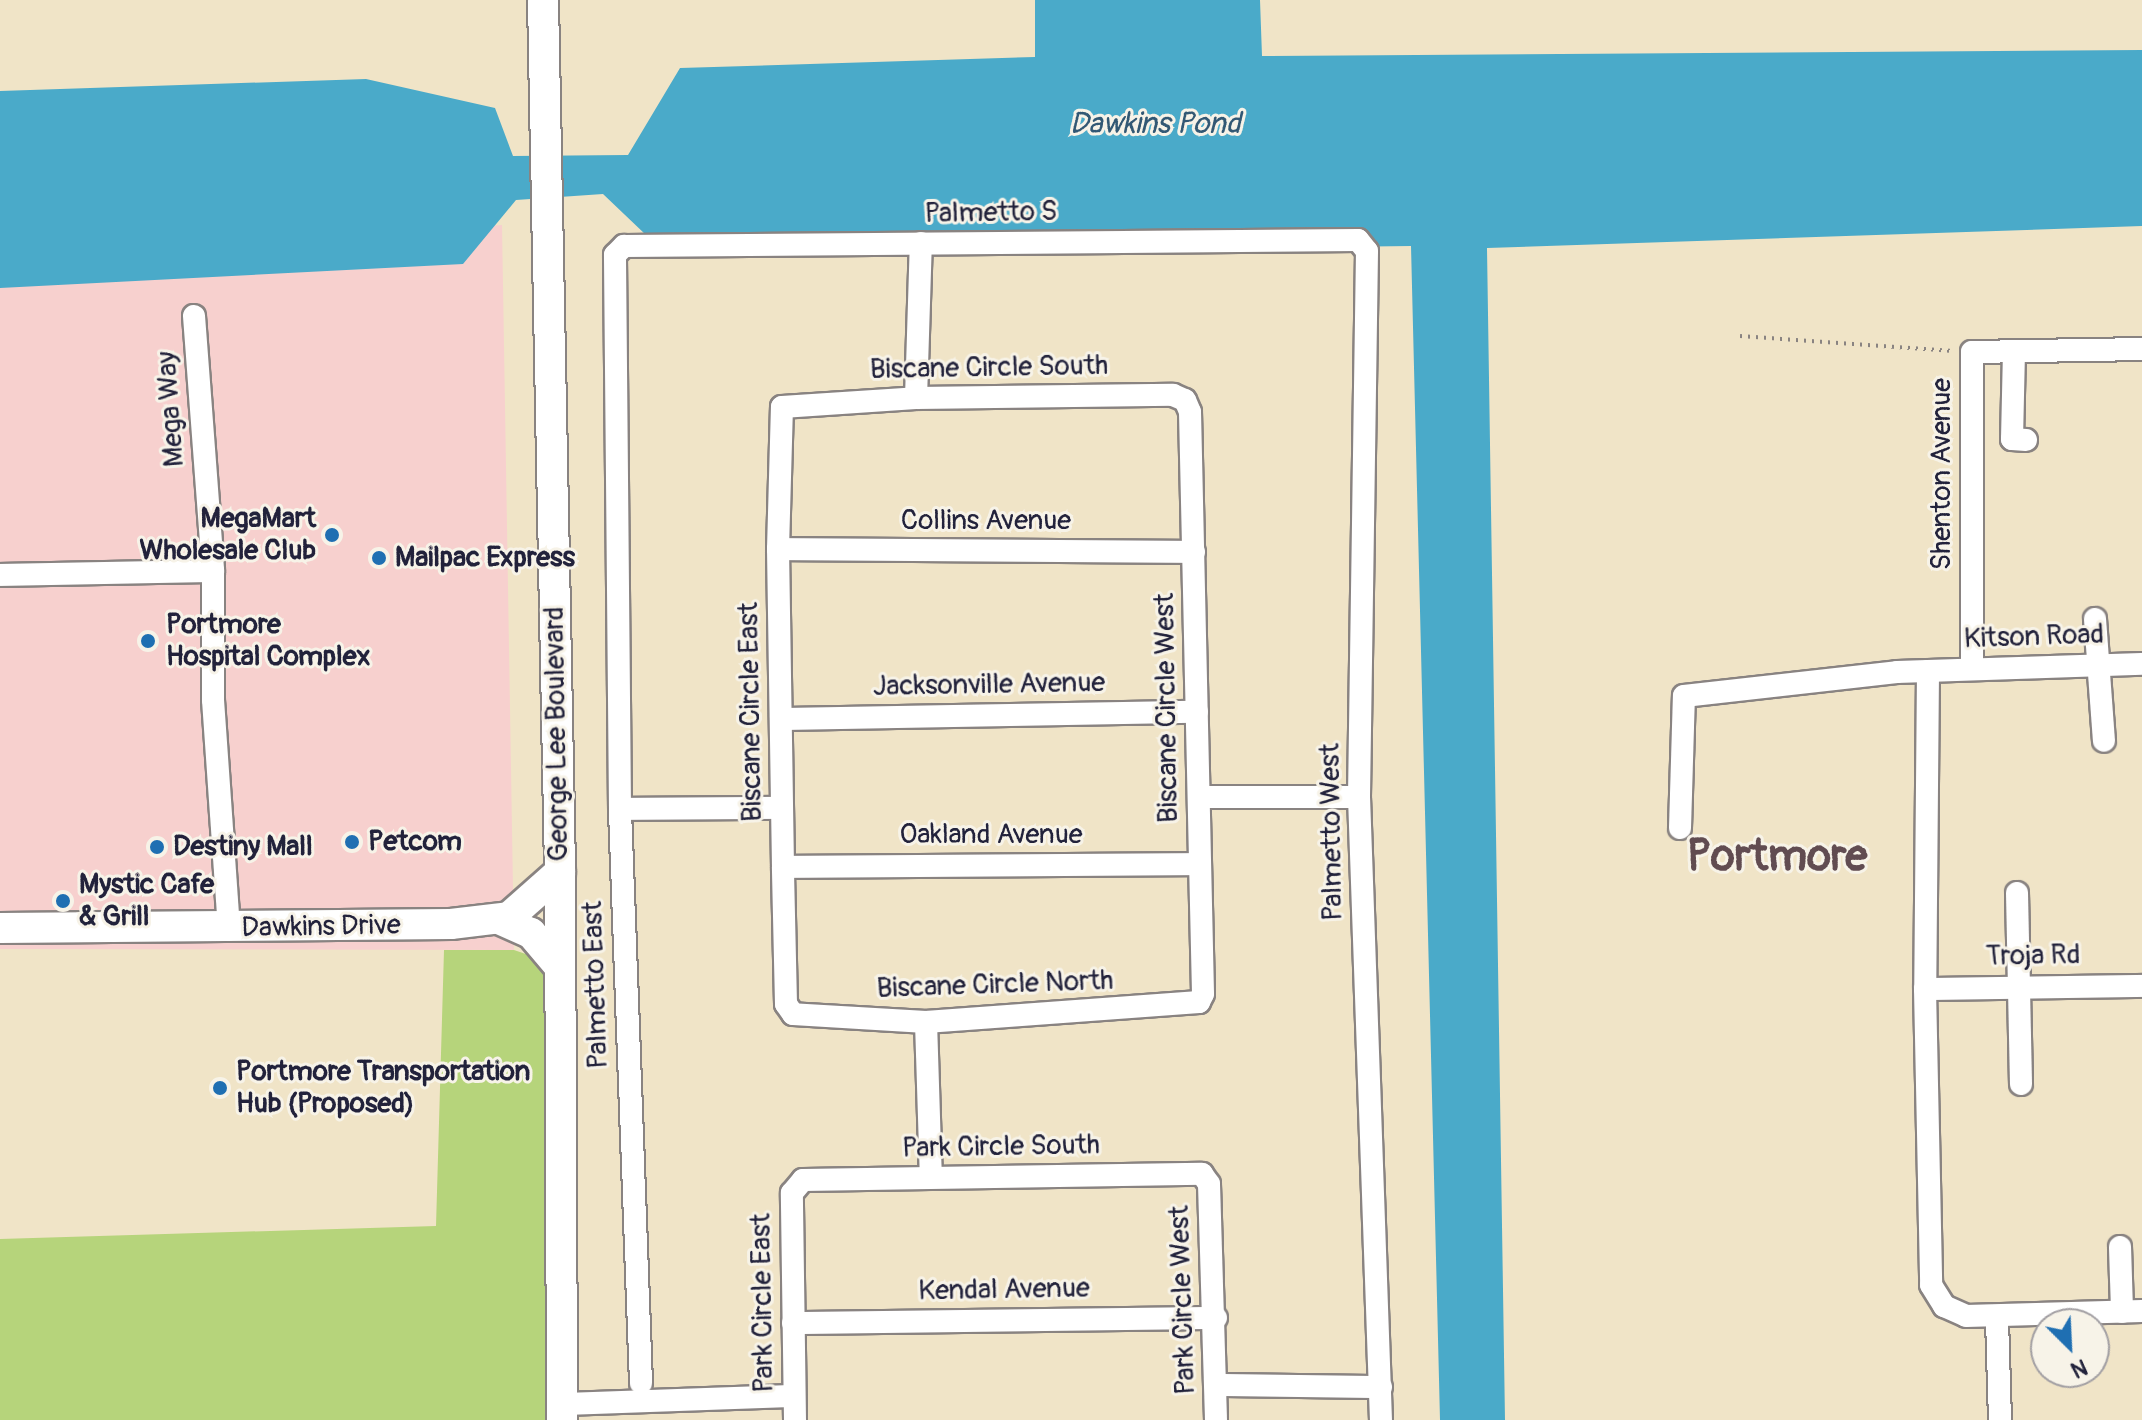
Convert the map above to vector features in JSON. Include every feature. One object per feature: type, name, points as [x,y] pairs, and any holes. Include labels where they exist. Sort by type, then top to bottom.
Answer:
[{"type":"main road","name":"George Lee Boulevard","points":[[543,0],[544,208],[560,872],[562,1412]]},
{"type":"main road","name":"Dawkins Drive","points":[[0,928],[229,929],[499,919],[528,904],[560,872]]},
{"type":"main road","name":"Dawkins Drive","points":[[499,919],[531,933],[558,952]]},
{"type":"street","name":"Palmetto S","points":[[618,249],[921,243],[1363,243]]},
{"type":"street","points":[[916,398],[921,243]]},
{"type":"street","name":"Palmetto West","points":[[1363,243],[1359,797],[1381,1420]]},
{"type":"street","name":"Palmetto East","points":[[618,249],[620,809],[641,1383]]},
{"type":"street","name":"Mega Way","points":[[194,316],[213,571],[213,700],[229,929]]},
{"type":"street","name":"Shenton Avenue","points":[[1972,669],[1972,352],[2142,349]]},
{"type":"street","points":[[2014,351],[2012,439],[2026,440]]},
{"type":"street","name":"Biscane Circle South","points":[[782,407],[916,398],[1173,395],[1185,400],[1190,412]]},
{"type":"street","name":"Biscane Circle East","points":[[782,407],[778,549],[783,867],[786,1004],[793,1014]]},
{"type":"street","name":"Biscane Circle West","points":[[1190,412],[1199,797],[1199,1002]]},
{"type":"street","name":"Collins Avenue","points":[[778,549],[1194,552]]},
{"type":"street","points":[[0,575],[213,571]]},
{"type":"street","points":[[2095,619],[2104,741]]},
{"type":"street","name":"Kitson Road","points":[[1680,828],[1684,696],[1928,671],[2142,664]]},
{"type":"street","points":[[1928,671],[1925,989],[1931,1285],[1944,1306],[1966,1316],[1997,1319],[2132,1312],[2120,1247]]},
{"type":"street","name":"Jacksonville Avenue","points":[[781,719],[1197,712]]},
{"type":"street","points":[[1199,797],[1359,797]]},
{"type":"street","points":[[620,809],[782,808]]},
{"type":"street","name":"Oakland Avenue","points":[[783,867],[1200,864]]},
{"type":"street","points":[[2017,893],[2021,1084]]},
{"type":"street","name":"Troja Rd","points":[[1925,989],[2021,984],[2142,986]]},
{"type":"street","name":"Biscane Circle North","points":[[793,1014],[805,1019],[926,1022],[1199,1002]]},
{"type":"street","points":[[926,1022],[931,1177]]},
{"type":"street","name":"Park Circle South","points":[[796,1185],[803,1180],[931,1177],[1207,1178]]},
{"type":"street","name":"Park Circle West","points":[[1207,1178],[1216,1318],[1216,1420]]},
{"type":"street","name":"Park Circle East","points":[[795,1420],[793,1323],[796,1185]]},
{"type":"street","name":"Kendal Avenue","points":[[793,1323],[1216,1318]]},
{"type":"street","points":[[1997,1319],[2000,1420]]},
{"type":"street","points":[[1216,1385],[1381,1387]]},
{"type":"street","points":[[562,1412],[794,1396]]},
{"type":"path","points":[[1740,336],[1972,352]]},
{"type":"path","points":[[558,952],[624,939]]},
{"type":"shaded area","points":[[502,225],[514,950],[0,949],[0,261]]},
{"type":"green space","points":[[444,950],[514,950],[558,965],[551,1420],[0,1420],[0,1239],[436,1226]]},
{"type":"water","name":"Dawkins Pond","points":[[1035,0],[1260,0],[1262,56],[2142,50],[2142,226],[1487,248],[1505,1420],[1440,1420],[1411,246],[667,255],[603,194],[516,200],[463,264],[0,288],[0,91],[366,79],[495,108],[513,156],[628,155],[680,68],[1035,57]]},
{"type":"place","name":"MegaMart Wholesale Club","points":[[332,535]]},
{"type":"place","name":"Mailpac Express","points":[[379,558]]},
{"type":"place","name":"Portmore Hospital Complex","points":[[148,641]]},
{"type":"place","name":"Petcom","points":[[352,842]]},
{"type":"place","name":"Destiny Mall","points":[[157,847]]},
{"type":"place","name":"Mystic Cafe & Grill","points":[[63,901]]},
{"type":"place","name":"Portmore Transportation Hub (Proposed)","points":[[220,1088]]},
{"type":"district","name":"Portmore","points":[[1777,857]]}]
